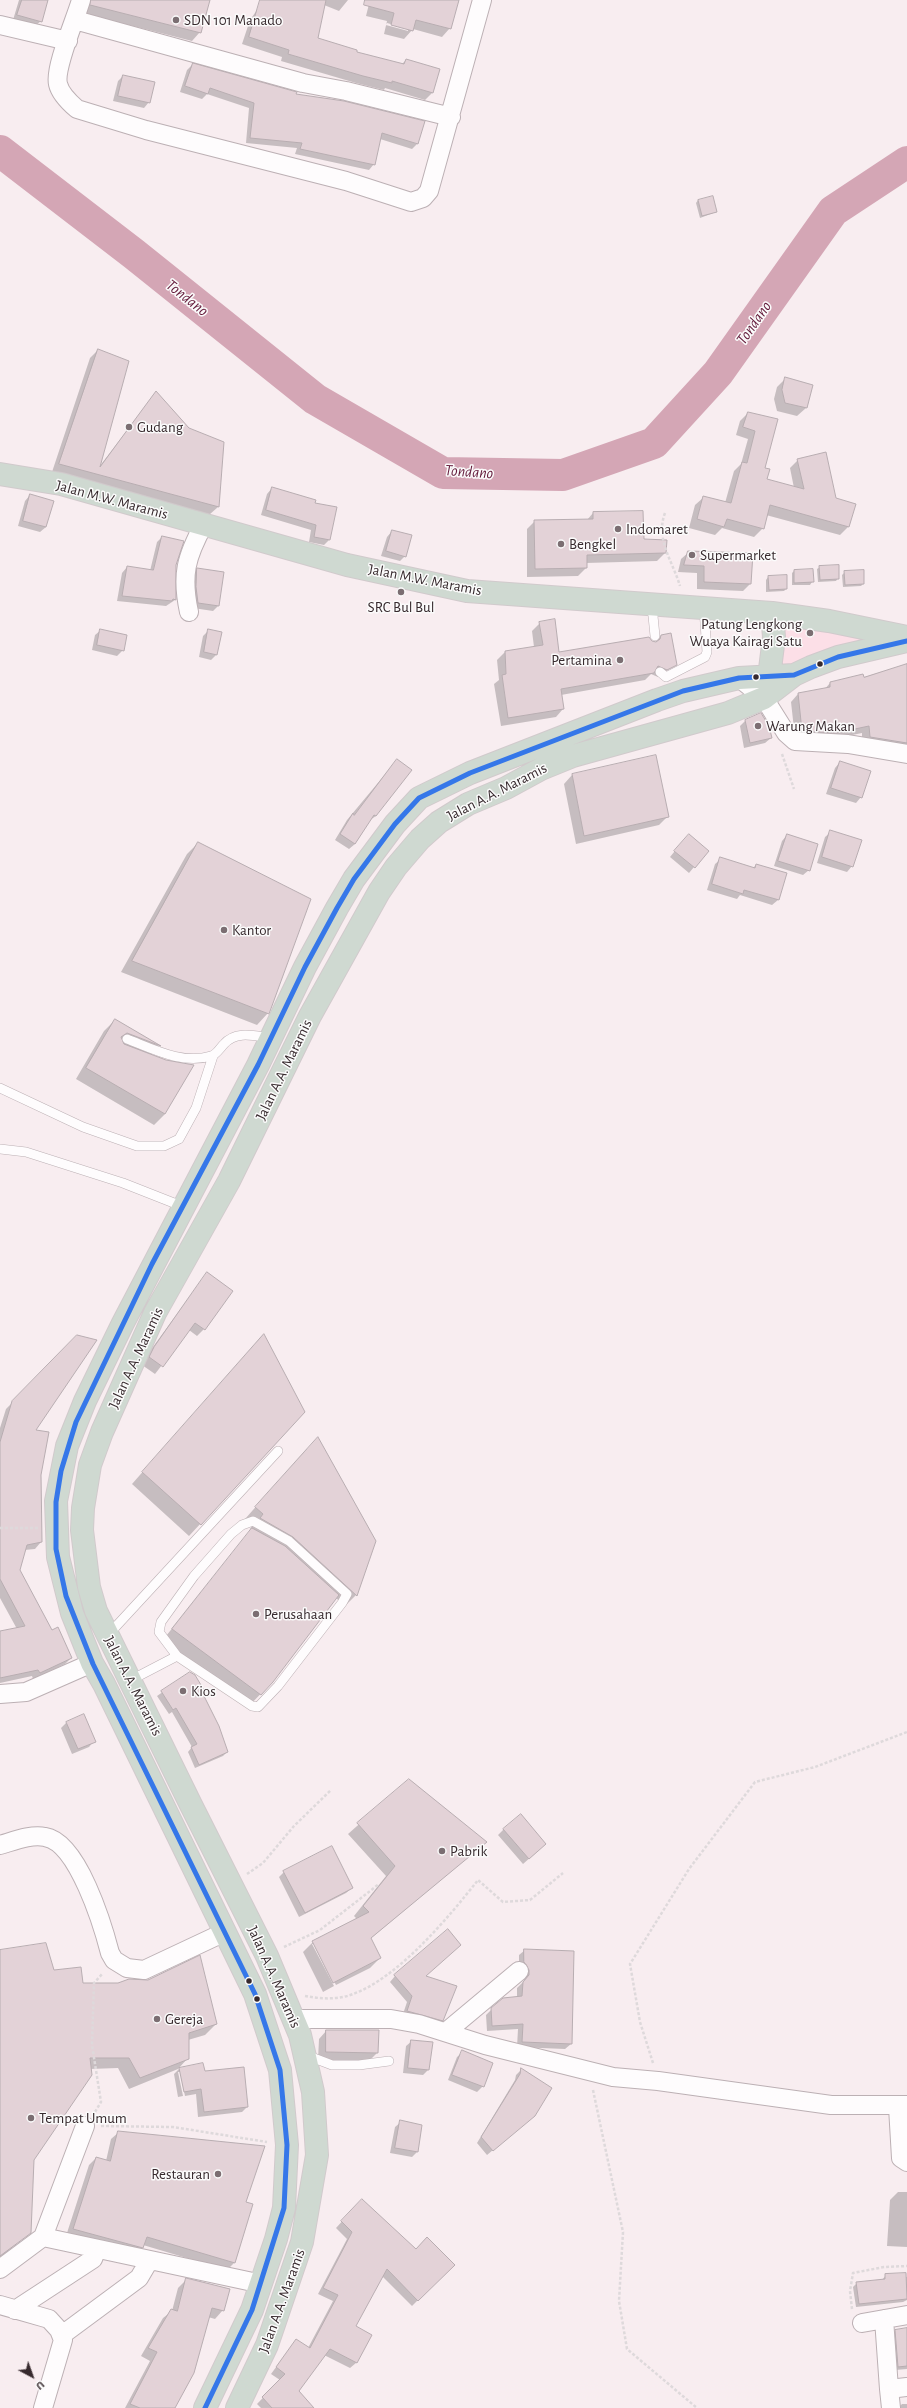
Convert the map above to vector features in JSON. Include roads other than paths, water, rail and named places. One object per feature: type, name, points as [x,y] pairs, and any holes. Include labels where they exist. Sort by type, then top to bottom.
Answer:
[{"type":"highway","name":"Jalan M.W. Maramis","points":[[0,474],[61,484],[151,511],[204,524],[347,565],[467,591],[560,597],[652,606],[695,607],[772,613],[886,632],[907,637]]},
{"type":"highway","points":[[769,677],[774,637],[772,613]]},
{"type":"highway","name":"Jalan A.A. Maramis","points":[[237,2408],[268,2346],[302,2242],[317,2155],[314,2092],[305,2054],[283,1991],[232,1885],[129,1681],[96,1611],[89,1587],[83,1549],[83,1508],[90,1465],[130,1366],[152,1319],[232,1174],[310,1016],[379,892],[396,867],[420,839],[439,822],[468,804],[506,788],[540,769],[574,756],[728,713],[764,698],[794,675],[838,657],[907,641]]},
{"type":"highway","points":[[205,2408],[245,2328],[262,2284],[284,2208],[287,2144],[280,2070],[255,1994],[92,1662],[72,1613],[61,1576],[55,1529],[56,1501],[67,1446],[76,1422],[123,1323],[271,1038],[288,1002],[354,879],[395,824],[419,798],[470,773],[683,691],[739,678],[794,675]]},
{"type":"highway","points":[[288,1002],[310,1016]]},
{"type":"street","points":[[81,0],[60,64],[58,84],[68,101],[77,109],[146,130],[346,181],[411,202],[424,198],[429,191],[451,117],[482,0]]},
{"type":"street","points":[[75,20],[303,83],[346,91],[451,117]]},
{"type":"street","points":[[0,25],[68,41]]},
{"type":"street","points":[[189,612],[184,588],[187,560],[204,524]]},
{"type":"street","points":[[739,678],[764,698],[786,733],[795,741],[848,744],[907,754]]},
{"type":"street","points":[[0,1694],[26,1692],[92,1662]]},
{"type":"street","points":[[0,1845],[36,1836],[47,1837],[60,1846],[77,1867],[87,1884],[114,1960],[127,1968],[144,1970],[225,1932]]},
{"type":"street","points":[[446,2032],[518,1971]]},
{"type":"street","points":[[294,2019],[391,2019],[446,2032],[485,2045],[613,2077],[658,2081],[831,2105],[902,2106],[901,2158],[907,2162]]},
{"type":"street","points":[[0,2269],[43,2237],[86,2126]]},
{"type":"street","points":[[43,2237],[149,2261],[204,2270],[240,2280],[262,2284]]},
{"type":"street","points":[[7,2308],[93,2259],[97,2249]]},
{"type":"street","points":[[62,2335],[139,2278],[149,2261]]},
{"type":"street","points":[[7,2308],[49,2319],[62,2335],[63,2340],[43,2408]]},
{"type":"street","points":[[862,2323],[907,2315]]},
{"type":"street","points":[[884,2319],[891,2408]]},
{"type":"street","points":[[889,2389],[907,2387]]},
{"type":"lane","points":[[652,606],[655,636]]},
{"type":"lane","points":[[660,672],[666,677],[705,657],[707,652],[695,607]]},
{"type":"lane","points":[[0,1088],[83,1126],[137,1146],[164,1146],[179,1139],[196,1108],[213,1056],[228,1040],[244,1034],[271,1038]]},
{"type":"lane","points":[[127,1039],[160,1052],[193,1060],[213,1056]]},
{"type":"lane","points":[[0,1149],[26,1152],[116,1181],[184,1207]]},
{"type":"lane","points":[[108,1636],[278,1451]]},
{"type":"lane","points":[[253,1521],[273,1530],[313,1562],[347,1594],[342,1603],[278,1686],[258,1707],[252,1706],[177,1656],[159,1632],[161,1622],[194,1576],[242,1525],[253,1521]]},
{"type":"lane","points":[[129,1681],[177,1656]]},
{"type":"lane","points":[[305,2054],[332,2065],[389,2061]]},
{"type":"waterway","name":"Tondano","points":[[0,151],[134,254],[315,399],[443,473],[563,475],[654,443],[718,373],[833,211],[907,162]]},
{"type":"place","name":"SDN 101 Manado","points":[[176,20]]},
{"type":"place","name":"Gudang","points":[[129,427]]},
{"type":"place","name":"Indomaret","points":[[618,529]]},
{"type":"place","name":"Bengkel","points":[[561,544]]},
{"type":"place","name":"Supermarket","points":[[692,555]]},
{"type":"place","name":"SRC Bul Bul","points":[[401,592]]},
{"type":"place","name":"Patung Lengkong Wuaya Kairagi Satu","points":[[810,633]]},
{"type":"place","name":"Pertamina","points":[[620,660]]},
{"type":"place","name":"Warung Makan","points":[[758,726]]},
{"type":"place","name":"Kantor","points":[[224,930]]},
{"type":"place","name":"Perusahaan","points":[[256,1614]]},
{"type":"place","name":"Kios","points":[[183,1691]]},
{"type":"place","name":"Pabrik","points":[[442,1851]]},
{"type":"place","name":"Gereja","points":[[157,2019]]},
{"type":"place","name":"Tempat Umum","points":[[31,2118]]},
{"type":"place","name":"Restauran","points":[[218,2174]]}]
